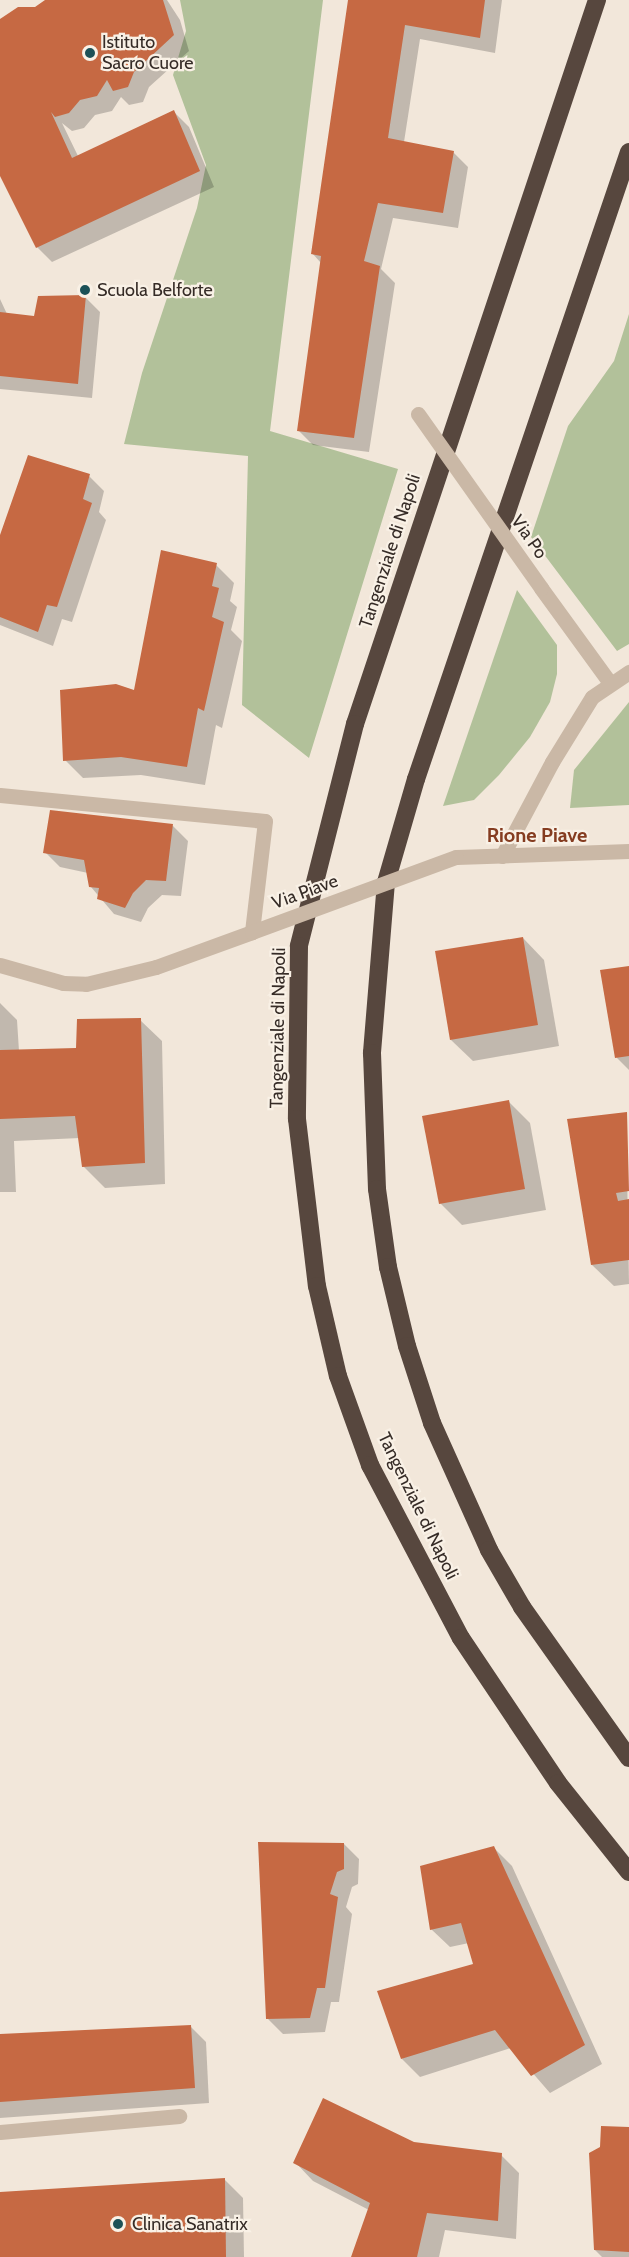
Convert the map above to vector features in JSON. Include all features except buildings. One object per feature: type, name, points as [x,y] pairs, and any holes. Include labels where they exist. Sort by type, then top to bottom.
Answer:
[{"type":"highway","name":"Tangenziale di Napoli","points":[[597,0],[355,724],[299,946],[297,1119],[317,1286],[338,1376],[370,1465],[461,1638],[558,1784],[629,1872]]},
{"type":"highway","points":[[629,152],[416,779],[386,882],[372,1053],[377,1189],[388,1267],[406,1346],[432,1423],[489,1550],[522,1607],[629,1758]]},
{"type":"street","name":"Via Po","points":[[418,414],[610,683]]},
{"type":"street","points":[[502,856],[574,725],[592,697],[629,672]]},
{"type":"street","points":[[0,795],[265,821],[252,932]]},
{"type":"street","name":"Via Piave","points":[[0,965],[63,983],[86,984],[156,967],[456,856],[629,851]]},
{"type":"street","points":[[0,2132],[179,2116]]},
{"type":"green space","points":[[180,0],[323,0],[270,431],[398,469],[309,758],[242,705],[248,456],[124,444],[142,373],[197,208],[206,165],[173,75],[186,31]]},
{"type":"green space","points":[[629,314],[629,644],[617,651],[531,537],[568,426],[614,361]]},
{"type":"green space","points":[[517,590],[557,645],[557,674],[550,702],[530,737],[499,775],[474,800],[443,806]]},
{"type":"green space","points":[[629,702],[629,805],[570,808],[574,770]]},
{"type":"place","name":"Istituto Sacro Cuore","points":[[90,53]]},
{"type":"place","name":"Scuola Belforte","points":[[85,290]]},
{"type":"place","name":"Clinica Sanatrix","points":[[118,2224]]},
{"type":"district","name":"Rione Piave","points":[[537,835]]}]
